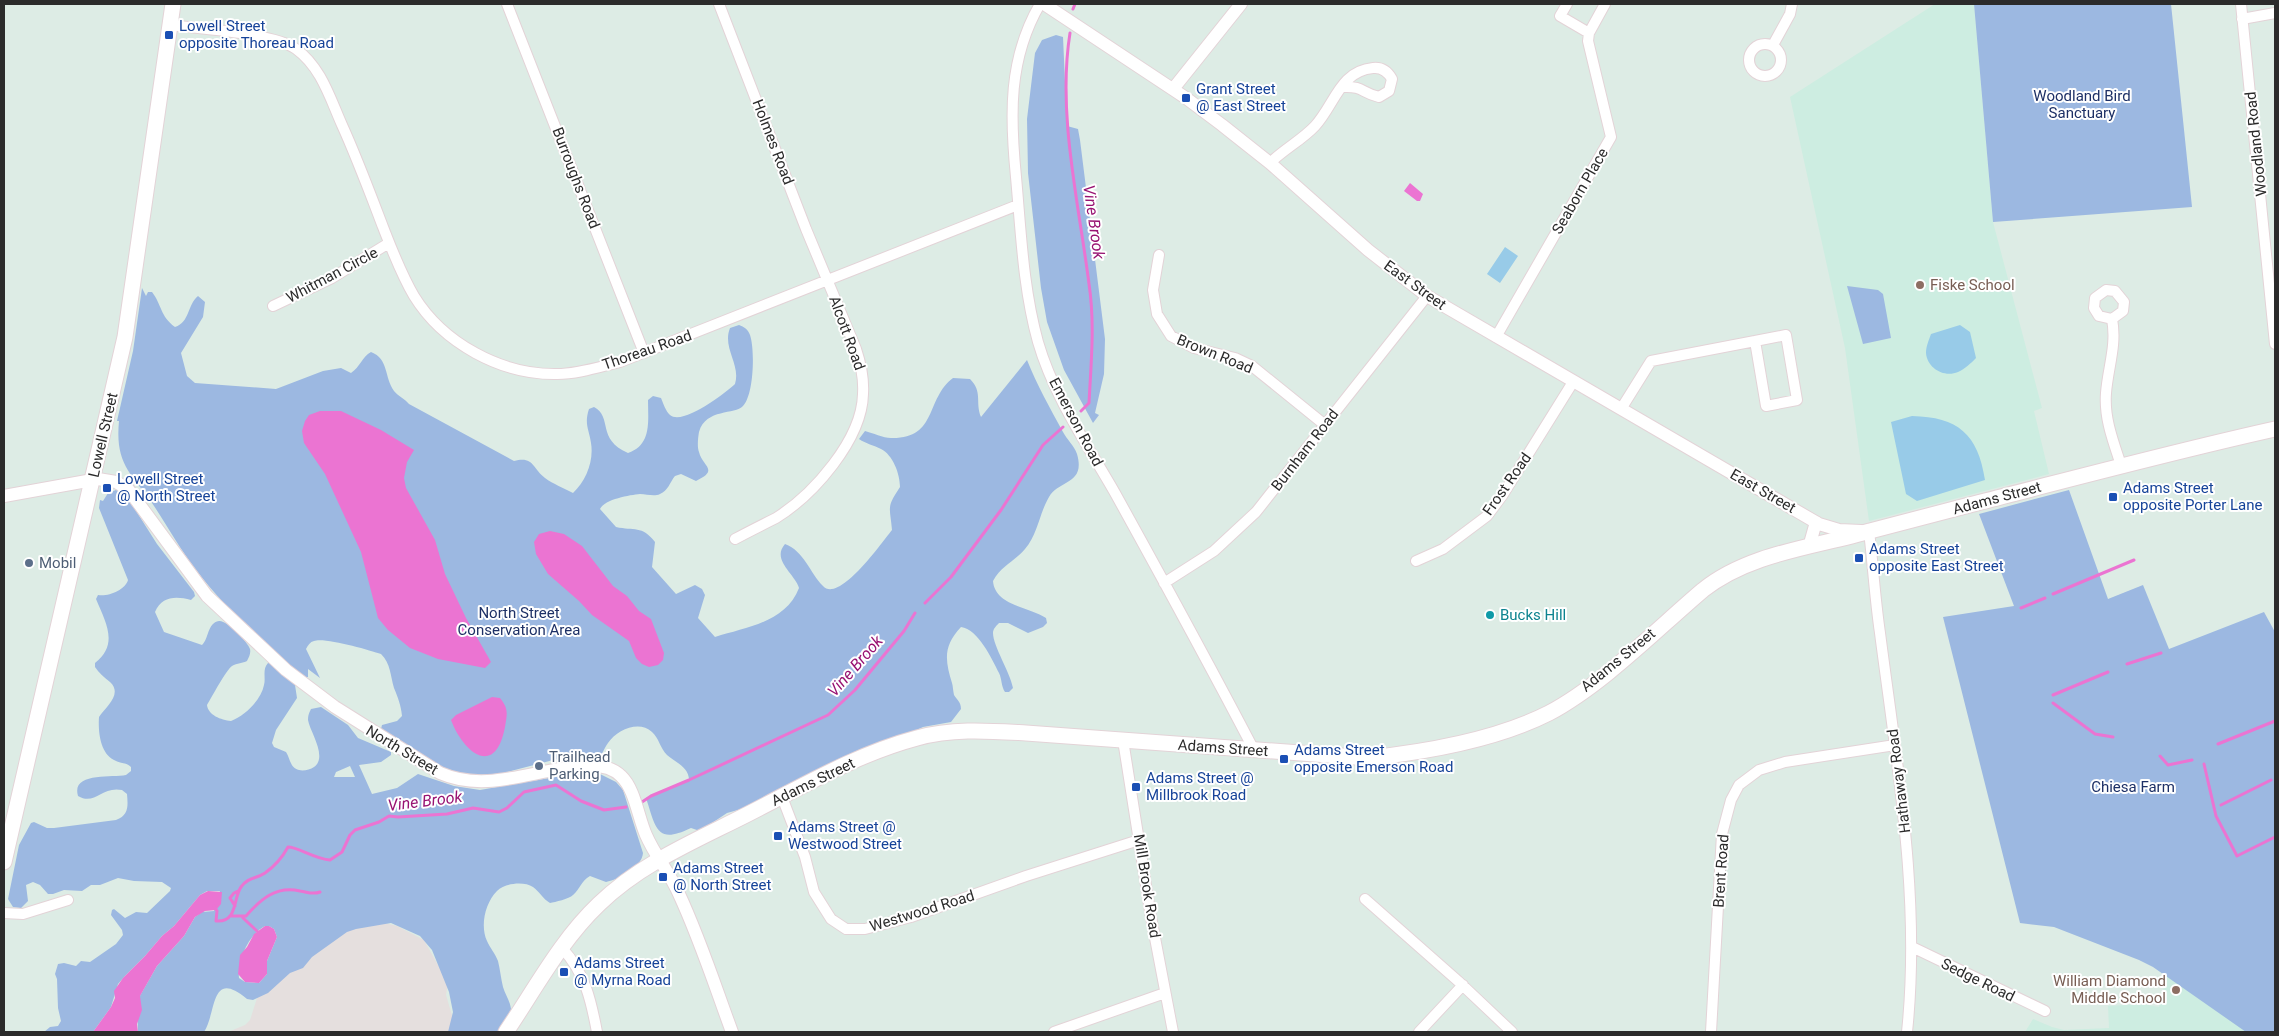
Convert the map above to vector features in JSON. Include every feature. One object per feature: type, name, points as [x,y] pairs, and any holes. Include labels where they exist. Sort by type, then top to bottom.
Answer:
[{"type":"main road","name":"Lowell Street","points":[[4,862],[125,337],[173,4]]},
{"type":"main road","name":"Adams Street","points":[[506,1032],[578,927],[604,899],[628,879],[659,860],[819,777],[888,748],[945,732],[1026,732],[1369,758],[1400,755],[1443,746],[1489,735],[1526,723],[1550,712],[1593,683],[1717,579],[1770,557],[2121,465],[2275,429]]},
{"type":"street","name":"Burroughs Road","points":[[506,4],[644,353]]},
{"type":"street","name":"Holmes Road","points":[[719,4],[828,281]]},
{"type":"street","name":"Emerson Road","points":[[1040,4],[1028,24],[1023,40],[1013,88],[1011,125],[1028,300],[1038,343],[1055,386],[1254,750]]},
{"type":"street","name":"East Street","points":[[1044,4],[1173,89],[1222,124],[1270,163],[1368,250],[1426,296],[1816,522],[1839,530],[1869,532]]},
{"type":"street","points":[[1173,89],[1241,4]]},
{"type":"street","points":[[1567,4],[1560,16],[1589,33],[1606,4]]},
{"type":"street","points":[[1772,45],[1790,14],[1792,4]]},
{"type":"street","name":"Woodland Road","points":[[2241,4],[2275,344]]},
{"type":"street","points":[[2242,19],[2275,13]]},
{"type":"street","name":"Thoreau Road","points":[[170,25],[275,39],[294,48],[312,63],[352,148],[389,243],[414,296],[450,336],[477,355],[528,371],[556,374],[579,372],[620,362],[1018,205]]},
{"type":"street","name":"Seaborn Place","points":[[1496,337],[1611,137],[1588,47],[1589,33]]},
{"type":"street","points":[[1270,163],[1316,125],[1342,87],[1347,80],[1357,71],[1370,68],[1382,69],[1392,79],[1389,91],[1378,97],[1370,95],[1361,88],[1342,87]]},
{"type":"street","name":"Whitman Circle","points":[[273,306],[332,278],[389,243]]},
{"type":"street","name":"Brown Road","points":[[1159,255],[1153,290],[1157,314],[1171,336],[1194,348],[1234,358],[1252,366],[1325,425]]},
{"type":"street","name":"Alcott Road","points":[[735,539],[777,517],[822,479],[841,456],[855,424],[863,396],[862,368],[828,281]]},
{"type":"street","name":"Burnham Road","points":[[1164,583],[1214,551],[1256,512],[1426,296]]},
{"type":"street","points":[[2112,319],[2114,339],[2106,400],[2109,430],[2121,465]]},
{"type":"street","points":[[1621,409],[1651,361],[1754,341],[1786,335],[1797,400],[1766,406],[1754,341]]},
{"type":"street","name":"Frost Road","points":[[1416,561],[1443,549],[1487,516],[1502,496],[1573,382]]},
{"type":"street","name":"North Street","points":[[4,496],[92,480],[107,480],[120,483],[128,489],[190,575],[214,603],[286,670],[335,708],[434,770],[457,779],[476,781],[503,780],[585,766],[601,766],[613,770],[627,784],[646,834],[682,901],[732,1032]]},
{"type":"street","points":[[1809,547],[1816,522]]},
{"type":"street","name":"Hathaway Road","points":[[1869,532],[1909,876],[1912,947],[1907,1032]]},
{"type":"street","name":"Mill Brook Road","points":[[1123,740],[1173,1032]]},
{"type":"street","name":"Brent Road","points":[[1711,1032],[1722,834],[1731,800],[1739,785],[1759,770],[1785,762],[1895,745]]},
{"type":"street","name":"Westwood Road","points":[[782,797],[805,857],[814,892],[831,919],[846,929],[865,929],[911,918],[1026,876],[1139,840]]},
{"type":"street","points":[[1366,899],[1463,985],[1512,1032]]},
{"type":"street","points":[[4,912],[23,914],[68,900]]},
{"type":"street","name":"Sedge Road","points":[[1912,947],[2045,1012]]},
{"type":"street","points":[[562,948],[576,964],[583,979],[597,1032]]},
{"type":"street","points":[[1419,1032],[1463,985]]},
{"type":"street","points":[[1054,1032],[1165,993]]},
{"type":"shaded area","name":"Fiske School","points":[[1935,4],[1974,4],[1993,222],[2042,408],[2034,411],[2049,474],[1869,521],[1845,348],[1790,97]]},
{"type":"shaded area","points":[[1410,183],[1423,194],[1420,201],[1417,201],[1404,191]]},
{"type":"shaded area","points":[[1505,247],[1518,256],[1500,283],[1487,274]]},
{"type":"shaded area","points":[[1960,325],[1970,332],[1976,358],[1958,372],[1953,374],[1942,373],[1929,363],[1927,358],[1926,348],[1931,334]]},
{"type":"shaded area","points":[[320,411],[341,411],[381,430],[414,450],[407,462],[404,478],[406,488],[435,540],[445,574],[466,618],[491,662],[485,668],[438,659],[410,648],[388,630],[378,618],[361,552],[325,474],[304,443],[302,431],[305,421],[309,415]]},
{"type":"shaded area","points":[[1912,416],[1942,420],[1963,431],[1977,451],[1985,480],[1917,501],[1906,494],[1891,422]]},
{"type":"shaded area","points":[[550,531],[564,534],[582,546],[613,586],[627,596],[639,611],[651,619],[664,653],[663,660],[658,665],[649,667],[642,664],[636,658],[629,641],[592,615],[548,574],[536,554],[534,542],[539,534]]},
{"type":"shaded area","points":[[492,697],[500,698],[505,705],[507,715],[505,727],[500,743],[494,752],[487,756],[479,755],[463,742],[451,720],[456,715]]},
{"type":"shaded area","points":[[208,891],[222,892],[221,904],[216,910],[205,911],[195,917],[184,936],[157,966],[140,996],[142,1010],[137,1024],[138,1032],[93,1032],[111,1007],[115,998],[114,991],[123,978],[162,936],[174,926],[200,895]]},
{"type":"shaded area","points":[[365,918],[397,926],[424,940],[448,983],[446,995],[457,1032],[228,1032],[245,1025],[250,1020],[258,995]]},
{"type":"shaded area","points":[[265,926],[274,929],[277,937],[267,961],[267,974],[259,983],[245,982],[238,974],[240,955],[254,934]]},
{"type":"shaded area","name":"William Diamond Middle School","points":[[2167,975],[2249,1032],[2025,1032],[2033,1019],[2064,1030],[2109,1028],[2108,1006],[2143,1004],[2159,1007]]},
{"type":"green space","name":"Woodland Bird Sanctuary","points":[[1974,4],[2171,4],[2192,207],[1993,222]]},
{"type":"green space","points":[[1056,35],[1063,37],[1067,126],[1078,129],[1080,140],[1105,339],[1104,374],[1095,413],[1099,415],[1093,423],[1064,370],[1047,322],[1041,288],[1028,173],[1027,119],[1035,53],[1042,40]]},
{"type":"green space","points":[[1847,286],[1878,290],[1883,294],[1891,338],[1863,344]]},
{"type":"green space","name":"North Street Conservation Area","points":[[142,288],[146,296],[148,292],[152,292],[166,319],[175,327],[180,325],[186,317],[198,296],[205,302],[203,317],[181,353],[187,376],[195,383],[276,389],[323,371],[341,368],[351,373],[371,352],[377,355],[384,364],[394,391],[409,404],[514,461],[525,460],[529,462],[545,478],[573,493],[582,483],[590,464],[592,450],[587,423],[589,409],[594,407],[600,411],[608,435],[618,447],[628,453],[636,449],[645,438],[648,424],[648,400],[653,396],[661,398],[670,415],[676,417],[684,416],[704,407],[735,384],[736,370],[728,342],[728,335],[730,328],[739,325],[744,327],[750,335],[753,350],[751,382],[747,400],[739,409],[714,416],[703,424],[699,432],[698,448],[708,468],[707,474],[696,481],[681,474],[675,476],[663,493],[658,495],[640,494],[612,500],[600,509],[616,527],[642,531],[655,542],[652,567],[676,594],[695,585],[702,589],[705,595],[698,618],[715,637],[764,622],[785,609],[793,599],[799,588],[782,561],[781,550],[785,544],[792,547],[802,557],[823,586],[830,589],[839,586],[860,569],[892,530],[890,507],[900,487],[899,476],[895,465],[885,452],[859,439],[865,431],[891,438],[906,437],[917,432],[924,425],[944,387],[953,378],[970,379],[974,384],[978,393],[981,417],[1027,360],[1065,435],[1076,451],[1079,464],[1078,471],[1070,481],[1058,487],[1049,497],[1029,543],[1021,553],[1000,571],[993,581],[995,589],[1006,601],[1039,614],[1046,618],[1047,623],[1043,627],[1028,633],[1008,623],[999,623],[994,629],[996,645],[1013,688],[1009,692],[1005,692],[993,660],[979,639],[967,629],[961,627],[951,641],[947,654],[954,695],[960,703],[961,709],[951,722],[923,727],[752,806],[727,813],[700,831],[691,828],[671,835],[659,831],[655,825],[646,798],[689,780],[684,768],[667,755],[654,734],[647,728],[628,728],[617,734],[608,743],[598,759],[561,758],[499,774],[465,775],[439,766],[381,729],[382,725],[397,721],[402,716],[388,666],[381,654],[336,642],[314,641],[306,649],[320,678],[308,669],[308,677],[304,677],[247,626],[208,585],[190,562],[152,503],[131,475],[119,447],[119,421],[117,421],[133,351]]},
{"type":"green space","points":[[116,490],[126,495],[157,544],[194,592],[195,596],[191,600],[170,598],[158,607],[155,612],[164,632],[202,645],[212,625],[219,621],[227,624],[237,632],[250,649],[247,661],[229,668],[207,705],[210,712],[219,718],[231,721],[247,711],[260,696],[265,668],[268,663],[273,664],[295,685],[297,698],[276,730],[272,743],[274,747],[286,752],[296,769],[309,770],[318,763],[319,751],[308,718],[311,709],[321,707],[348,725],[358,738],[391,752],[391,755],[381,762],[359,765],[372,794],[397,788],[418,774],[454,786],[480,790],[572,774],[600,774],[616,782],[623,790],[643,853],[635,868],[618,878],[606,882],[590,876],[571,896],[555,902],[550,903],[533,887],[520,884],[500,888],[489,902],[484,922],[485,935],[498,961],[503,987],[511,1009],[508,1018],[498,1032],[448,1032],[453,1012],[449,992],[432,950],[420,936],[391,923],[347,932],[312,957],[303,968],[290,973],[268,993],[253,1000],[247,999],[227,988],[221,991],[217,996],[204,1032],[138,1032],[137,1001],[157,966],[184,936],[195,917],[202,912],[214,911],[220,891],[207,891],[200,895],[174,926],[162,936],[118,984],[111,1007],[93,1032],[44,1032],[50,1027],[58,1026],[61,1021],[55,974],[58,964],[64,963],[76,966],[81,961],[90,962],[116,944],[123,935],[122,930],[111,915],[112,910],[114,909],[125,918],[136,912],[147,913],[171,888],[162,882],[134,881],[118,878],[100,885],[91,885],[82,891],[64,890],[48,894],[40,885],[33,882],[26,885],[28,901],[21,908],[13,907],[8,899],[19,845],[31,823],[34,822],[47,828],[54,828],[116,820],[123,816],[127,810],[127,794],[122,790],[109,791],[89,799],[78,796],[77,788],[80,783],[86,780],[126,775],[131,771],[129,765],[109,757],[103,747],[99,729],[99,717],[112,700],[115,691],[110,682],[95,667],[95,663],[107,648],[108,641],[106,625],[96,599],[98,595],[106,595],[120,590],[128,580],[99,508],[100,500],[103,501],[108,493]],"holes":[[[350,766],[355,777],[334,777],[336,772]],[[265,926],[274,929],[277,937],[267,961],[267,974],[259,983],[245,982],[239,978],[242,956],[249,941]]]},
{"type":"green space","name":"Chiesa Farm","points":[[2069,490],[2108,599],[2143,585],[2169,649],[2264,612],[2275,632],[2275,1032],[2246,1032],[2153,967],[2139,960],[2054,927],[2020,923],[1943,617],[2014,606],[1979,514]]},
{"type":"waterway","name":"Vine Brook","points":[[1073,9],[1075,4]]},
{"type":"waterway","name":"Vine Brook","points":[[1070,33],[1066,95],[1068,127],[1092,314],[1089,403],[1081,411]]},
{"type":"waterway","name":"Vine Brook","points":[[925,603],[951,577],[1001,510],[1043,445],[1063,427]]},
{"type":"waterway","points":[[2053,594],[2134,560]]},
{"type":"waterway","points":[[2021,608],[2045,598]]},
{"type":"waterway","name":"Vine Brook","points":[[642,802],[651,796],[828,715],[855,690],[904,631],[915,613]]},
{"type":"waterway","points":[[2127,664],[2161,653]]},
{"type":"waterway","points":[[2053,695],[2108,672]]},
{"type":"waterway","points":[[2053,703],[2095,734],[2113,737]]},
{"type":"waterway","points":[[2218,744],[2275,721]]},
{"type":"waterway","points":[[2160,756],[2168,765],[2192,760]]},
{"type":"waterway","points":[[2204,764],[2216,816],[2237,856],[2275,837]]},
{"type":"waterway","points":[[2221,805],[2271,780]]},
{"type":"waterway","name":"Vine Brook","points":[[214,906],[217,911],[216,921],[223,921],[228,918],[234,909],[241,887],[249,880],[269,870],[278,862],[288,847],[330,860],[342,852],[350,835],[355,830],[379,822],[389,816],[447,814],[473,808],[499,812],[507,808],[524,792],[556,785],[581,801],[604,810],[626,807]]},
{"type":"waterway","points":[[232,916],[246,916],[263,899],[283,890],[320,892]]},
{"type":"waterway","points":[[235,906],[230,898],[238,891]]},
{"type":"waterway","points":[[243,918],[257,931]]},
{"type":"place","name":"Lowell Street opposite Thoreau Road","points":[[169,35]]},
{"type":"place","name":"Grant Street @ East Street","points":[[1186,98]]},
{"type":"place","name":"Fiske School","points":[[1920,285]]},
{"type":"place","name":"Lowell Street @ North Street","points":[[107,488]]},
{"type":"place","name":"Adams Street opposite Porter Lane","points":[[2113,497]]},
{"type":"place","name":"Adams Street opposite East Street","points":[[1859,558]]},
{"type":"place","name":"Mobil","points":[[29,563]]},
{"type":"place","name":"Bucks Hill","points":[[1490,615]]},
{"type":"place","name":"Adams Street opposite Emerson Road","points":[[1284,759]]},
{"type":"place","name":"Trailhead Parking","points":[[539,766]]},
{"type":"place","name":"Adams Street @ Millbrook Road","points":[[1136,787]]},
{"type":"place","name":"Adams Street @ Westwood Street","points":[[778,836]]},
{"type":"place","name":"Adams Street @ North Street","points":[[663,877]]},
{"type":"place","name":"Adams Street @ Myrna Road","points":[[564,972]]},
{"type":"place","name":"William Diamond Middle School","points":[[2176,990]]}]
